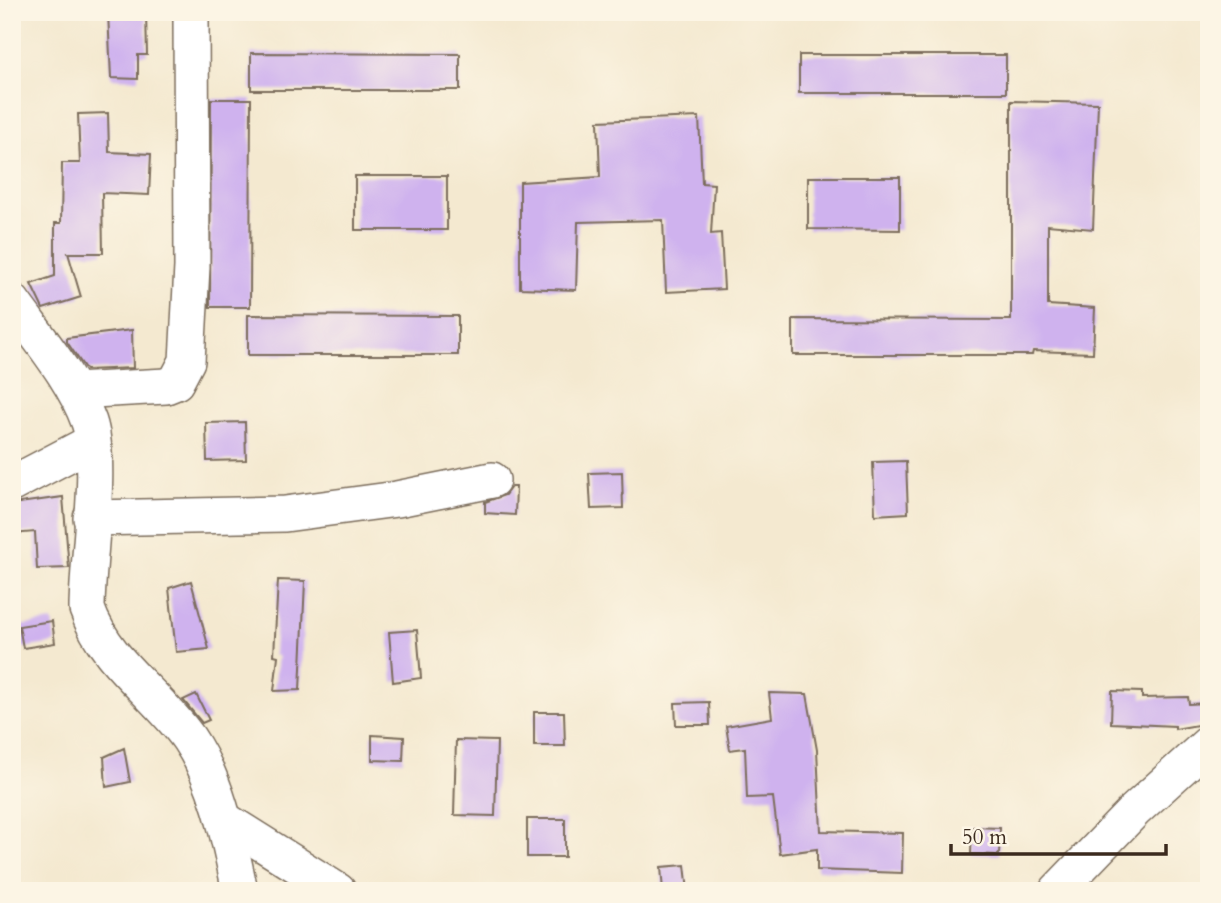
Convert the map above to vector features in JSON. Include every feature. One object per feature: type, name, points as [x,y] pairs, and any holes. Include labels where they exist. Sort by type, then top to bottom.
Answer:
[{"type":"street","points":[[75,391],[166,386],[176,383],[187,360],[192,267],[191,12]]},
{"type":"street","points":[[12,301],[75,391],[90,425],[94,461],[87,609],[94,629],[118,662],[188,738],[206,770],[225,820],[240,891]]},
{"type":"street","points":[[12,484],[92,442]]},
{"type":"street","points":[[91,517],[285,514],[385,501],[492,480]]},
{"type":"street","points":[[1057,891],[1134,811],[1209,743]]},
{"type":"street","points":[[225,820],[338,891]]},
{"type":"building","points":[[108,12],[146,12],[147,55],[138,55],[138,79],[111,78]]},
{"type":"building","points":[[251,53],[460,54],[460,90],[251,90]]},
{"type":"building","points":[[799,55],[1006,55],[1006,93],[799,93]]},
{"type":"building","points":[[211,99],[251,99],[250,307],[210,307]]},
{"type":"building","points":[[1011,101],[1098,103],[1093,229],[1048,225],[1048,305],[1095,308],[1093,353],[1033,351],[1032,355],[793,355],[793,319],[1011,320]]},
{"type":"building","points":[[108,113],[109,152],[151,154],[149,195],[102,193],[103,253],[68,253],[81,297],[43,309],[31,284],[55,276],[55,223],[61,223],[62,163],[80,163],[78,114]]},
{"type":"building","points":[[699,117],[702,183],[714,184],[711,234],[721,233],[724,289],[666,292],[663,220],[578,222],[576,290],[520,288],[520,182],[600,177],[598,121]]},
{"type":"building","points":[[355,176],[447,176],[447,230],[355,230]]},
{"type":"building","points":[[808,177],[900,177],[900,230],[808,229]]},
{"type":"building","points":[[248,315],[458,316],[458,355],[248,355]]},
{"type":"building","points":[[132,330],[133,368],[86,370],[67,342],[67,338]]},
{"type":"building","points":[[245,422],[246,460],[207,461],[206,423]]},
{"type":"building","points":[[906,461],[908,513],[875,515],[873,462]]},
{"type":"building","points":[[622,472],[623,508],[591,509],[589,473]]},
{"type":"building","points":[[511,487],[516,487],[515,515],[485,513],[485,502],[505,495]]},
{"type":"building","points":[[63,497],[69,568],[37,569],[35,532],[12,534],[12,504]]},
{"type":"building","points":[[278,580],[305,581],[300,690],[274,691],[278,656],[274,655]]},
{"type":"building","points":[[191,581],[209,649],[176,652],[169,588]]},
{"type":"building","points":[[52,621],[55,643],[23,648],[19,626]]},
{"type":"building","points":[[417,630],[421,678],[393,682],[389,632]]},
{"type":"building","points":[[1112,691],[1142,692],[1142,698],[1188,697],[1189,704],[1209,703],[1209,723],[1175,729],[1175,726],[1111,723]]},
{"type":"building","points":[[769,693],[807,694],[817,750],[821,831],[903,833],[902,873],[817,870],[817,849],[780,854],[773,797],[747,798],[745,748],[730,750],[726,726],[772,718]]},
{"type":"building","points":[[196,694],[209,720],[202,723],[183,700]]},
{"type":"building","points":[[709,702],[710,725],[676,725],[675,703]]},
{"type":"building","points":[[534,712],[564,712],[565,746],[534,746]]},
{"type":"building","points":[[372,735],[404,737],[403,761],[372,760]]},
{"type":"building","points":[[456,740],[497,741],[495,816],[454,815]]},
{"type":"building","points":[[124,748],[130,782],[106,787],[104,757]]},
{"type":"building","points":[[527,819],[565,819],[565,857],[527,857]]},
{"type":"building","points":[[972,827],[1000,828],[999,855],[971,854]]},
{"type":"building","points":[[685,865],[688,891],[663,891],[661,867]]}]
